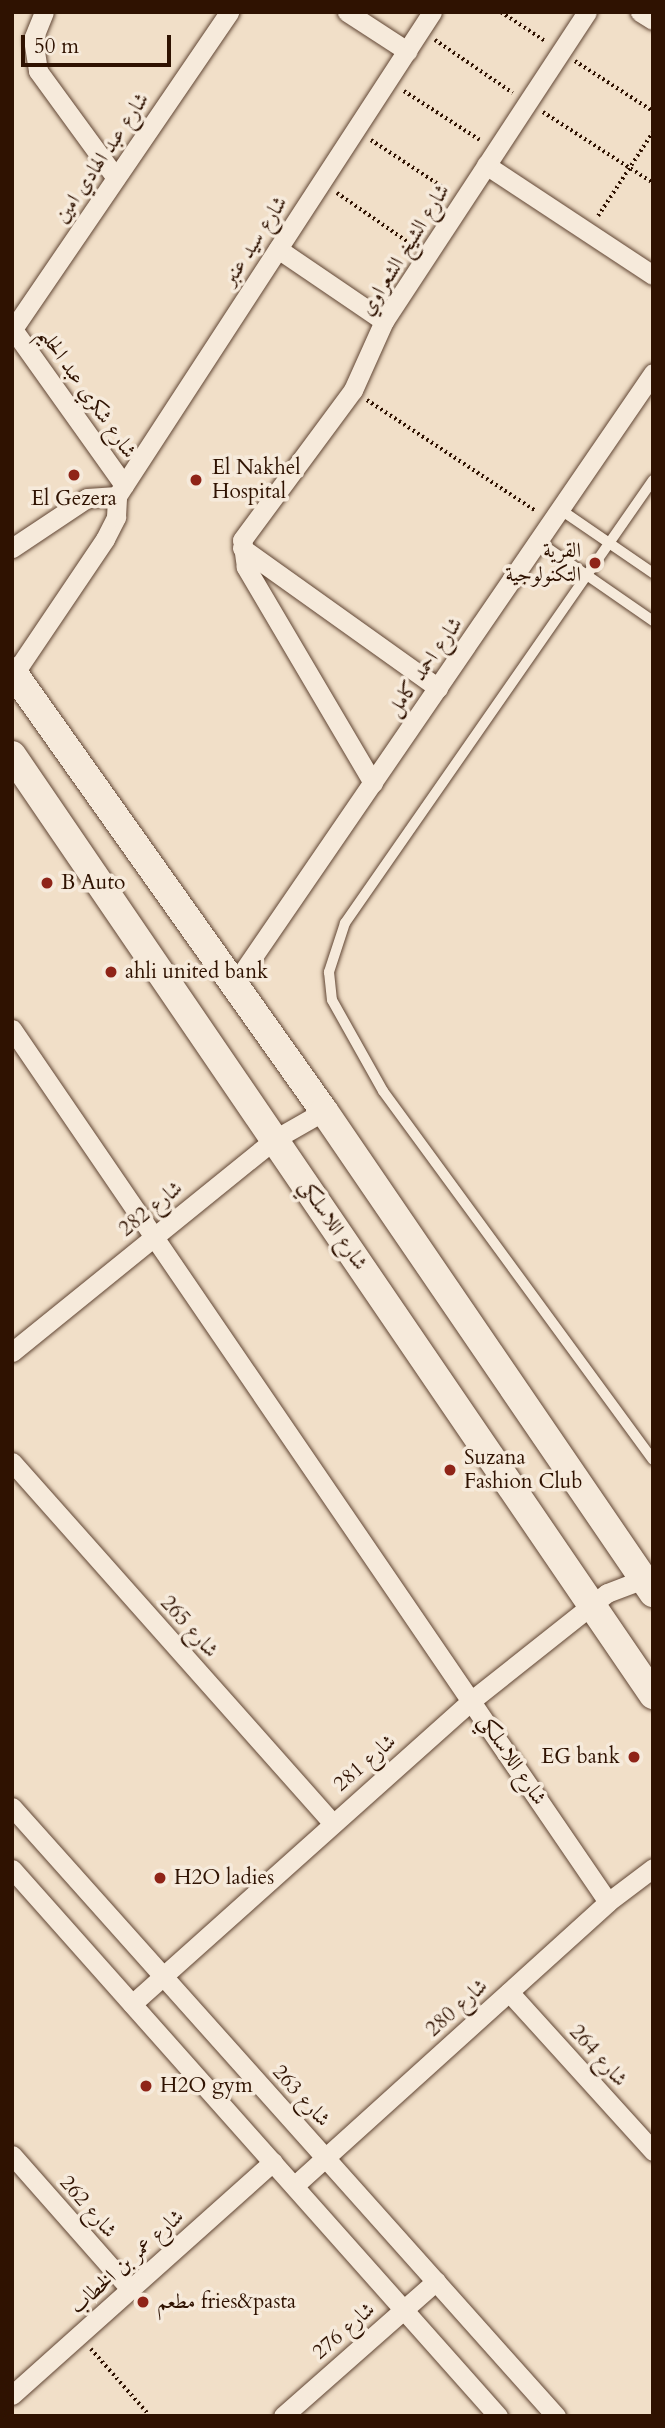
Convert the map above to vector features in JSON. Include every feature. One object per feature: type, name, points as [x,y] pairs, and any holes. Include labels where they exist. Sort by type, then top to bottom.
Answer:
[{"type":"main road","points":[[13,672],[324,1111],[650,1585]]},
{"type":"main road","name":"شارع اللاسلكي","points":[[12,755],[653,1695]]},
{"type":"street","points":[[44,12],[33,39],[38,71],[116,178]]},
{"type":"street","name":"شارع عبد الهادي امين","points":[[13,328],[229,12]]},
{"type":"street","points":[[347,12],[407,51]]},
{"type":"street","name":"شارع سيد عنبر","points":[[13,672],[105,539],[116,517],[120,490],[432,12]]},
{"type":"street","name":"شارع الشيخ الشعراوي","points":[[242,548],[245,533],[353,390],[384,321],[587,12]]},
{"type":"street","points":[[640,12],[653,20]]},
{"type":"street","points":[[491,158],[588,232],[653,275]]},
{"type":"street","points":[[278,249],[384,321]]},
{"type":"street","name":"شارع شكري عبد الحليم","points":[[13,328],[120,490]]},
{"type":"street","name":"شارع احمد كامل","points":[[233,986],[653,373]]},
{"type":"street","points":[[12,548],[87,498],[120,490]]},
{"type":"street","points":[[242,548],[438,688]]},
{"type":"street","points":[[242,548],[246,567],[373,783]]},
{"type":"street","name":"شارع اللاسلكي","points":[[12,1029],[608,1902]]},
{"type":"street","name":"شارع 282","points":[[12,1352],[275,1139],[324,1111]]},
{"type":"street","name":"شارع 265","points":[[12,1462],[332,1822]]},
{"type":"street","name":"شارع 281","points":[[132,2004],[332,1822],[472,1700],[591,1604],[650,1585]]},
{"type":"street","name":"شارع 263","points":[[12,1808],[556,2416]]},
{"type":"street","name":"شارع 280","points":[[294,2186],[608,1902],[653,1868]]},
{"type":"street","points":[[12,1869],[498,2416]]},
{"type":"street","name":"شارع 264","points":[[509,1992],[653,2151]]},
{"type":"street","name":"شارع 262","points":[[12,2155],[19,2178],[131,2289]]},
{"type":"street","name":"شارع عمر بن الخطاب","points":[[12,2395],[273,2162]]},
{"type":"street","name":"شارع 276","points":[[283,2416],[436,2281]]},
{"type":"lane","points":[[653,480],[345,923],[329,972],[332,1000],[383,1091],[653,1461]]},
{"type":"lane","points":[[557,516],[653,573]]},
{"type":"lane","points":[[539,542],[653,621]]},
{"type":"path","points":[[388,80],[491,158]]},
{"type":"path","points":[[356,130],[463,201]]},
{"type":"path","points":[[588,232],[653,132]]},
{"type":"path","points":[[321,182],[427,255]]},
{"type":"path","points":[[353,390],[557,516]]},
{"type":"path","points":[[79,2336],[150,2416]]},
{"type":"place","name":"El Gezera","points":[[74,475]]},
{"type":"place","name":"El Nakhel Hospital","points":[[196,480]]},
{"type":"place","name":"القرية التكنولوجية","points":[[595,563]]},
{"type":"place","name":"B Auto","points":[[47,883]]},
{"type":"place","name":"ahli united bank","points":[[111,972]]},
{"type":"place","name":"Suzana Fashion Club","points":[[450,1470]]},
{"type":"place","name":"EG bank","points":[[634,1757]]},
{"type":"place","name":"H2O ladies","points":[[160,1878]]},
{"type":"place","name":"H2O gym","points":[[146,2086]]},
{"type":"place","name":"مطعم fries&pasta","points":[[143,2302]]}]
